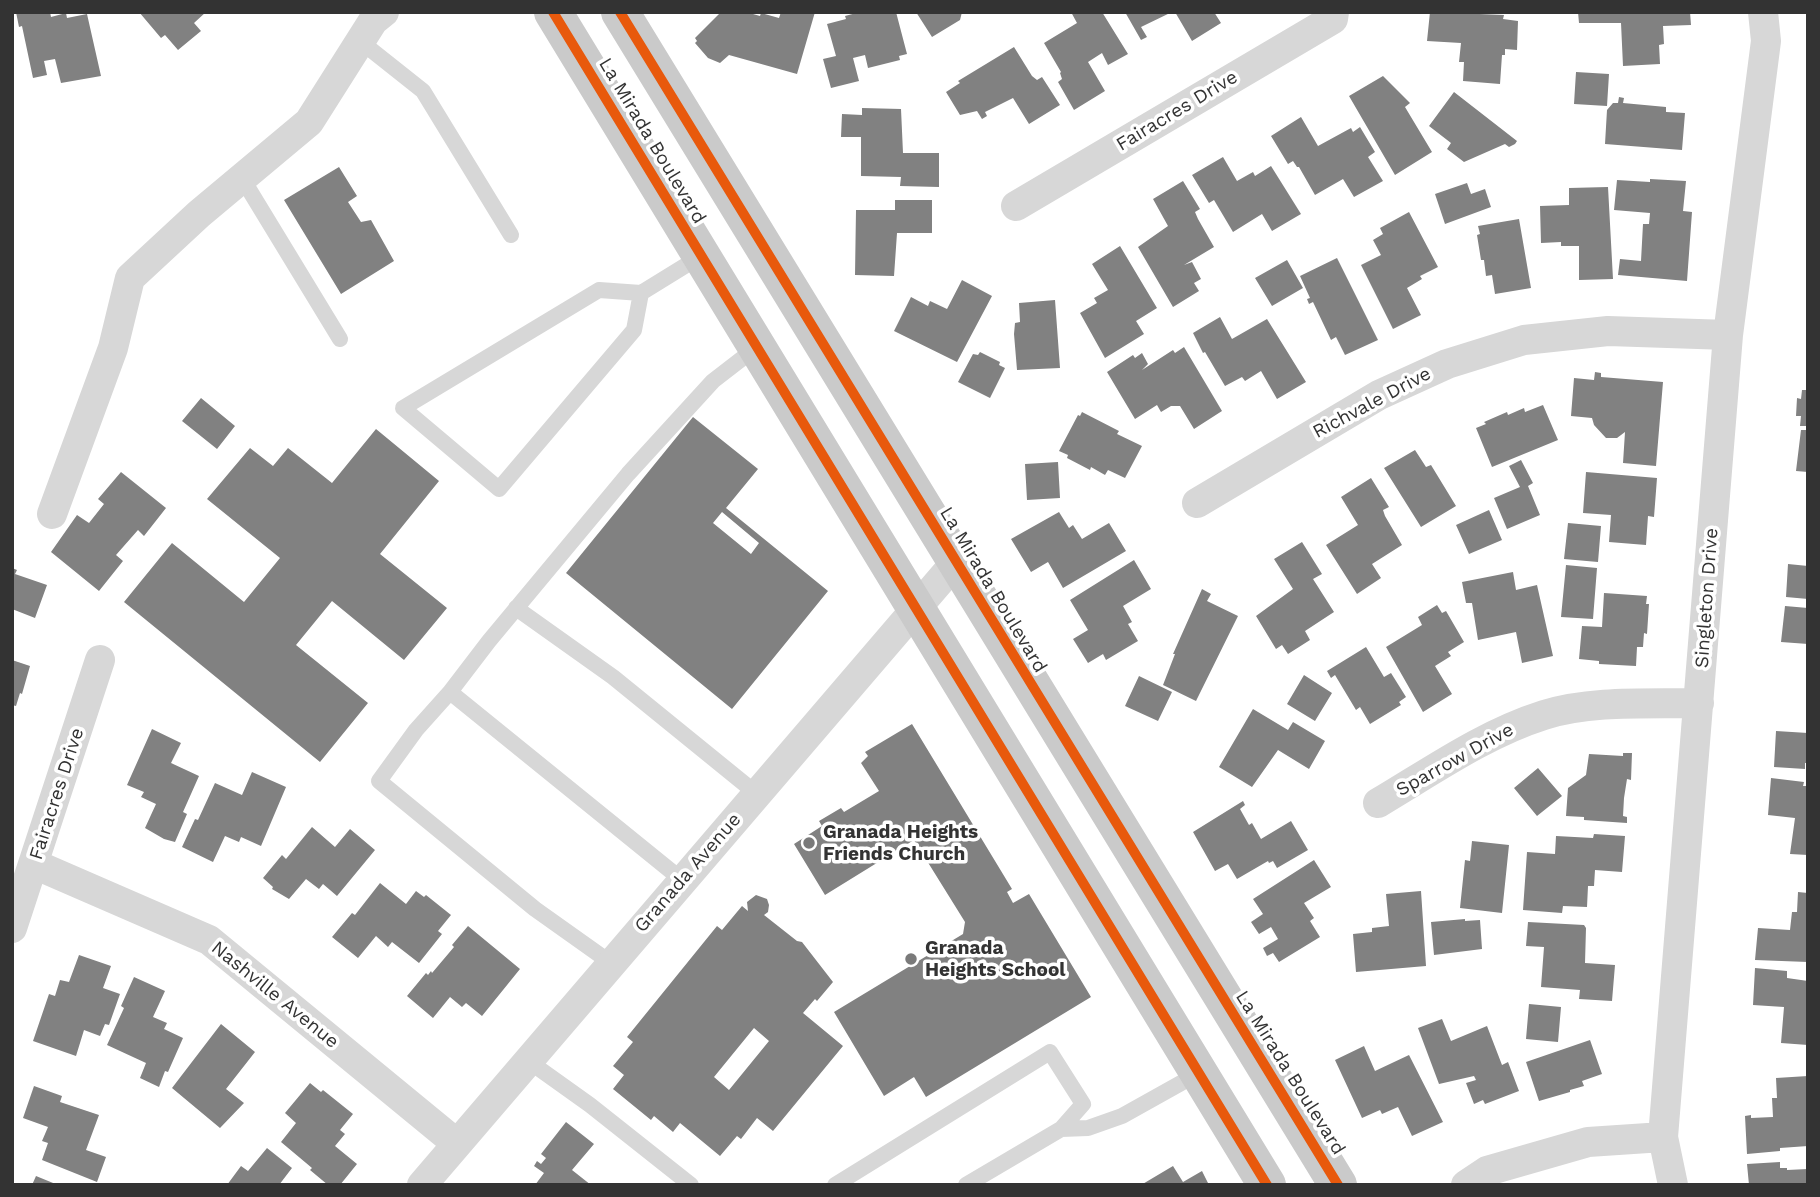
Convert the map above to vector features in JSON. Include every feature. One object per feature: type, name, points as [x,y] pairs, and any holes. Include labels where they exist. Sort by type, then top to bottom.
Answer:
[{"type":"main road","name":"La Mirada Boulevard","points":[[553,12],[1267,1185]]},
{"type":"main road","name":"La Mirada Boulevard","points":[[620,12],[1338,1185]]},
{"type":"street","points":[[52,514],[113,348],[130,278],[199,214],[309,122],[373,21],[384,12]]},
{"type":"street","name":"Fairacres Drive","points":[[1016,206],[1333,19],[1334,12]]},
{"type":"street","name":"Singleton Drive","points":[[1673,1185],[1663,1136],[1728,335],[1766,41],[1763,12]]},
{"type":"street","name":"Richvale Drive","points":[[1197,503],[1379,395],[1447,364],[1524,340],[1608,331],[1728,335]]},
{"type":"street","name":"Granada Avenue","points":[[422,1185],[956,562]]},
{"type":"street","name":"Fairacres Drive","points":[[12,928],[100,660]]},
{"type":"street","name":"Sparrow Drive","points":[[1378,803],[1495,734],[1546,714],[1607,704],[1699,703]]},
{"type":"street","name":"Nashville Avenue","points":[[34,864],[209,940],[456,1143]]},
{"type":"street","points":[[1465,1185],[1487,1171],[1588,1142],[1663,1136]]},
{"type":"lane","points":[[360,41],[423,91],[511,235]]},
{"type":"lane","points":[[242,178],[340,339]]},
{"type":"lane","points":[[641,293],[634,330],[499,489],[403,408],[599,290],[641,293],[701,256]]},
{"type":"lane","points":[[611,963],[535,909],[379,781],[416,730],[603,503],[713,381],[757,347]]},
{"type":"lane","points":[[516,608],[614,677],[757,794]]},
{"type":"lane","points":[[450,692],[682,880]]},
{"type":"lane","points":[[835,1185],[1050,1052],[1083,1104],[1061,1129],[965,1185]]},
{"type":"lane","points":[[527,1060],[590,1105],[691,1185]]},
{"type":"lane","points":[[1061,1129],[1088,1128],[1122,1116],[1199,1073]]},
{"type":"building","points":[[16,12],[50,12],[51,17],[66,13],[67,18],[87,14],[101,76],[61,83],[55,59],[44,61],[47,75],[33,78],[22,26],[19,27]]},
{"type":"building","points":[[139,12],[206,12],[194,23],[201,31],[178,50],[165,35],[161,38]]},
{"type":"building","points":[[721,12],[746,12],[760,16],[761,13],[779,18],[781,12],[815,12],[797,74],[729,55],[720,63],[708,58],[695,43],[695,38]]},
{"type":"building","points":[[860,12],[896,12],[907,54],[899,56],[900,60],[868,68],[865,55],[853,58],[859,81],[831,88],[823,59],[836,56],[827,24]]},
{"type":"building","points":[[916,12],[962,12],[960,20],[932,37]]},
{"type":"building","points":[[1071,12],[1102,12],[1128,54],[1108,65],[1102,53],[1088,62],[1105,91],[1074,110],[1058,82],[1062,79],[1061,72],[1044,43],[1077,23]]},
{"type":"building","points":[[1125,12],[1172,12],[1141,27],[1147,37],[1141,40]]},
{"type":"building","points":[[1175,12],[1214,12],[1221,23],[1192,41]]},
{"type":"building","points":[[1430,12],[1504,15],[1503,19],[1518,21],[1517,50],[1505,49],[1505,55],[1502,55],[1500,84],[1463,81],[1464,62],[1459,62],[1461,43],[1427,41]]},
{"type":"building","points":[[1578,12],[1690,12],[1691,25],[1663,26],[1664,44],[1659,45],[1660,64],[1623,66],[1621,23],[1579,23]]},
{"type":"building","points":[[1014,47],[1032,76],[1037,80],[1042,77],[1060,105],[1029,124],[1013,98],[985,112],[987,116],[982,119],[977,111],[960,115],[946,92],[960,83],[958,81]]},
{"type":"building","points":[[1576,72],[1609,74],[1607,106],[1574,104]]},
{"type":"building","points":[[1383,76],[1410,103],[1405,107],[1432,152],[1395,175],[1349,96]]},
{"type":"building","points":[[1454,92],[1517,141],[1515,144],[1509,147],[1505,144],[1464,162],[1447,149],[1451,143],[1429,126]]},
{"type":"building","points":[[1619,97],[1624,98],[1623,103],[1666,107],[1666,112],[1685,113],[1682,150],[1605,144],[1607,110],[1613,103],[1618,103]]},
{"type":"building","points":[[862,108],[901,109],[903,153],[939,153],[939,187],[900,186],[901,177],[861,176],[861,137],[841,137],[842,114],[862,115]]},
{"type":"building","points":[[1301,117],[1318,146],[1351,128],[1353,132],[1360,127],[1375,152],[1368,157],[1383,181],[1354,197],[1343,179],[1315,195],[1299,167],[1293,161],[1288,164],[1271,136]]},
{"type":"building","points":[[1223,157],[1237,181],[1253,172],[1255,176],[1271,166],[1301,214],[1272,231],[1262,214],[1233,232],[1214,200],[1209,203],[1192,175]]},
{"type":"building","points":[[339,167],[357,196],[348,202],[361,222],[371,220],[394,261],[341,294],[284,200]]},
{"type":"building","points":[[1650,179],[1686,181],[1683,211],[1692,212],[1687,281],[1618,275],[1620,259],[1641,261],[1643,224],[1649,224],[1650,213],[1614,210],[1617,180],[1650,182]]},
{"type":"building","points":[[1183,181],[1200,209],[1195,212],[1214,247],[1184,265],[1192,262],[1201,279],[1194,283],[1199,291],[1173,307],[1138,247],[1168,226],[1153,199]]},
{"type":"building","points":[[1467,183],[1471,194],[1485,189],[1491,207],[1445,224],[1435,194]]},
{"type":"building","points":[[1608,187],[1613,279],[1579,280],[1579,246],[1561,246],[1561,242],[1541,243],[1540,206],[1569,205],[1569,188]]},
{"type":"building","points":[[895,200],[932,200],[932,233],[897,233],[894,276],[855,275],[856,210],[895,210]]},
{"type":"building","points":[[1409,212],[1438,267],[1420,276],[1422,279],[1407,288],[1421,315],[1393,329],[1361,265],[1381,255],[1373,240],[1383,234],[1380,228]]},
{"type":"building","points":[[1519,219],[1531,288],[1495,294],[1492,275],[1486,276],[1484,260],[1481,260],[1478,226]]},
{"type":"building","points":[[1120,246],[1157,308],[1136,321],[1144,334],[1105,358],[1080,313],[1097,303],[1094,298],[1108,290],[1092,264]]},
{"type":"building","points":[[1337,258],[1378,340],[1345,355],[1336,337],[1331,340],[1313,302],[1309,304],[1307,299],[1310,298],[1300,276]]},
{"type":"building","points":[[1287,260],[1303,288],[1272,306],[1255,278]]},
{"type":"building","points":[[962,280],[992,296],[957,362],[894,331],[911,297],[928,306],[930,301],[947,309]]},
{"type":"building","points":[[1055,300],[1060,368],[1017,370],[1014,334],[1015,323],[1020,322],[1019,303]]},
{"type":"building","points":[[1220,317],[1232,339],[1267,319],[1306,382],[1277,399],[1261,371],[1245,381],[1242,377],[1225,386],[1193,333]]},
{"type":"building","points":[[1184,347],[1222,411],[1194,429],[1180,406],[1171,406],[1161,412],[1157,405],[1135,419],[1107,372],[1133,355],[1135,358],[1142,353],[1148,364],[1142,370],[1173,350],[1175,353]]},
{"type":"building","points":[[980,352],[1000,362],[999,365],[1005,368],[990,398],[958,382],[973,354],[978,355]]},
{"type":"building","points":[[1595,372],[1601,373],[1601,377],[1663,382],[1656,466],[1623,463],[1625,432],[1617,438],[1606,438],[1594,425],[1592,418],[1571,416],[1574,378],[1594,380]]},
{"type":"building","points":[[1802,390],[1808,390],[1808,426],[1800,426],[1801,416],[1796,416],[1797,398],[1801,399]]},
{"type":"building","points":[[201,398],[235,426],[217,449],[182,421]]},
{"type":"building","points":[[1543,405],[1558,440],[1492,467],[1476,428],[1507,412],[1508,415],[1524,408],[1525,412]]},
{"type":"building","points":[[1082,412],[1142,446],[1125,478],[1108,470],[1105,475],[1091,467],[1090,470],[1059,451]]},
{"type":"building","points":[[693,417],[758,469],[726,508],[828,591],[732,709],[566,573]],"holes":[[[722,512],[759,543],[751,554],[713,523]]]},
{"type":"building","points":[[376,429],[439,481],[380,554],[447,608],[404,660],[332,601],[296,645],[368,703],[320,762],[124,602],[172,543],[244,602],[280,558],[207,499],[250,448],[273,466],[288,448],[332,483]]},
{"type":"building","points":[[1801,430],[1808,430],[1808,472],[1796,471]]},
{"type":"building","points":[[1415,450],[1426,467],[1431,465],[1456,506],[1421,527],[1384,468]]},
{"type":"building","points":[[1521,460],[1533,483],[1528,486],[1540,515],[1507,529],[1494,498],[1520,487],[1509,466]]},
{"type":"building","points":[[1058,462],[1060,498],[1027,500],[1025,464]]},
{"type":"building","points":[[121,472],[166,508],[144,536],[138,530],[116,555],[123,561],[99,591],[51,552],[77,515],[89,523],[104,504],[98,499]]},
{"type":"building","points":[[1586,472],[1657,478],[1654,517],[1648,516],[1646,545],[1609,542],[1611,515],[1583,513]]},
{"type":"building","points":[[1371,478],[1389,507],[1383,510],[1385,516],[1402,545],[1372,564],[1381,578],[1357,594],[1326,545],[1358,525],[1341,497]]},
{"type":"building","points":[[1489,510],[1502,540],[1469,554],[1456,525]]},
{"type":"building","points":[[1059,512],[1069,528],[1073,525],[1082,539],[1109,523],[1126,551],[1063,588],[1048,562],[1031,572],[1011,539]]},
{"type":"building","points":[[1568,523],[1601,526],[1598,562],[1564,559]]},
{"type":"building","points":[[1302,542],[1322,574],[1313,579],[1334,612],[1305,631],[1310,640],[1288,654],[1282,645],[1276,649],[1256,616],[1293,589],[1274,559]]},
{"type":"building","points":[[1134,560],[1151,589],[1123,606],[1132,622],[1128,624],[1138,641],[1106,660],[1103,654],[1088,663],[1073,639],[1088,630],[1070,600]]},
{"type":"building","points":[[1788,564],[1808,566],[1808,599],[1786,597]]},
{"type":"building","points":[[1566,565],[1597,568],[1593,619],[1561,617]]},
{"type":"building","points":[[12,568],[17,570],[15,574],[47,585],[35,618],[12,609]]},
{"type":"building","points":[[1513,572],[1516,590],[1537,585],[1553,656],[1522,663],[1516,632],[1478,640],[1472,603],[1466,603],[1462,582]]},
{"type":"building","points":[[1202,589],[1211,594],[1207,601],[1238,616],[1196,701],[1163,685],[1173,654]]},
{"type":"building","points":[[1604,593],[1647,596],[1647,634],[1644,633],[1643,647],[1637,647],[1636,666],[1599,664],[1599,661],[1579,659],[1582,626],[1602,627]]},
{"type":"building","points":[[1437,605],[1442,613],[1446,611],[1464,642],[1448,652],[1451,656],[1435,666],[1452,694],[1423,712],[1386,647],[1422,625],[1418,617]]},
{"type":"building","points":[[1785,606],[1808,608],[1808,644],[1781,642]]},
{"type":"building","points":[[1366,647],[1384,677],[1391,673],[1406,697],[1399,702],[1401,705],[1370,724],[1360,707],[1356,710],[1335,675],[1331,678],[1327,671]]},
{"type":"building","points":[[12,660],[30,666],[16,706],[12,705]]},
{"type":"building","points":[[1304,675],[1332,693],[1315,721],[1287,704]]},
{"type":"building","points":[[1139,676],[1172,692],[1158,721],[1125,706]]},
{"type":"building","points":[[1253,709],[1288,730],[1293,722],[1325,741],[1309,769],[1278,750],[1252,787],[1219,767]]},
{"type":"building","points":[[912,724],[1012,889],[1007,892],[1013,903],[1029,894],[1091,997],[926,1097],[914,1077],[884,1096],[834,1012],[963,934],[965,922],[914,840],[825,895],[794,844],[822,826],[819,821],[841,808],[844,812],[879,791],[861,763],[868,756],[865,752]]},
{"type":"building","points":[[152,729],[181,743],[171,763],[199,776],[183,812],[187,814],[175,842],[145,828],[156,804],[141,797],[144,792],[127,785]]},
{"type":"building","points":[[1776,731],[1808,733],[1808,763],[1805,763],[1805,769],[1774,767]]},
{"type":"building","points":[[1623,753],[1632,753],[1631,780],[1627,779],[1624,798],[1623,816],[1627,817],[1627,823],[1566,816],[1568,788],[1586,775],[1589,754],[1623,756]]},
{"type":"building","points":[[1538,768],[1562,796],[1537,816],[1514,788]]},
{"type":"building","points":[[252,772],[286,787],[261,846],[241,837],[239,842],[225,836],[213,862],[182,847],[215,783],[242,795]]},
{"type":"building","points":[[1771,778],[1804,782],[1803,786],[1808,786],[1808,855],[1790,854],[1795,818],[1768,815]]},
{"type":"building","points":[[1243,801],[1245,805],[1240,809],[1261,839],[1291,821],[1308,850],[1277,868],[1273,861],[1268,861],[1237,879],[1228,864],[1215,871],[1193,832]]},
{"type":"building","points":[[312,827],[335,847],[350,829],[375,850],[337,896],[323,884],[319,889],[306,879],[289,899],[272,889],[263,878],[282,855],[286,859]]},
{"type":"building","points":[[1594,834],[1625,836],[1622,872],[1595,870],[1594,886],[1588,886],[1587,907],[1563,906],[1562,913],[1523,910],[1527,852],[1555,854],[1556,836],[1593,838]]},
{"type":"building","points":[[1472,841],[1509,845],[1502,913],[1460,908],[1465,860],[1470,861]]},
{"type":"building","points":[[1314,860],[1331,887],[1304,903],[1314,918],[1310,921],[1320,937],[1279,962],[1273,953],[1267,956],[1263,948],[1278,939],[1271,927],[1259,934],[1251,922],[1263,914],[1253,899]]},
{"type":"building","points":[[380,883],[406,904],[416,891],[424,897],[426,895],[451,915],[438,931],[442,934],[419,963],[392,942],[388,947],[376,936],[358,958],[332,937],[352,913],[355,915]]},
{"type":"building","points":[[1421,891],[1426,966],[1356,972],[1353,934],[1372,932],[1372,928],[1389,926],[1386,894]]},
{"type":"building","points":[[1798,892],[1808,893],[1808,962],[1755,960],[1758,928],[1790,930],[1792,912],[1797,912]]},
{"type":"building","points":[[756,895],[767,899],[768,912],[764,915],[802,942],[833,982],[803,1013],[843,1046],[773,1131],[757,1118],[741,1139],[737,1136],[720,1156],[680,1123],[673,1132],[654,1116],[651,1120],[613,1089],[624,1075],[613,1066],[633,1042],[627,1037],[717,926],[722,930],[742,906],[748,911],[747,902]],"holes":[[[754,1028],[769,1041],[729,1090],[714,1077]]]},
{"type":"building","points":[[1480,920],[1482,949],[1434,955],[1431,922]]},
{"type":"building","points":[[1528,922],[1584,925],[1585,963],[1615,965],[1612,1001],[1579,999],[1580,990],[1541,987],[1544,947],[1526,946]]},
{"type":"building","points":[[468,926],[520,969],[482,1016],[466,1003],[462,1007],[450,997],[433,1018],[407,996],[426,973],[432,973]]},
{"type":"building","points":[[79,955],[111,966],[103,988],[120,994],[109,1025],[105,1024],[100,1036],[84,1030],[76,1056],[33,1041],[49,994],[55,996],[60,980],[69,982]]},
{"type":"building","points":[[1755,968],[1787,971],[1787,978],[1808,981],[1808,1045],[1781,1043],[1784,1007],[1753,1005]]},
{"type":"building","points":[[134,977],[165,991],[153,1017],[167,1023],[164,1029],[183,1038],[159,1087],[140,1078],[146,1063],[107,1045],[124,1008],[121,1006]]},
{"type":"building","points":[[1529,1004],[1561,1007],[1558,1042],[1526,1039]]},
{"type":"building","points":[[1442,1019],[1451,1041],[1487,1026],[1502,1065],[1508,1062],[1519,1091],[1485,1104],[1483,1100],[1474,1104],[1466,1083],[1476,1080],[1474,1076],[1439,1084],[1418,1028]]},
{"type":"building","points":[[221,1024],[255,1052],[226,1089],[244,1103],[220,1128],[172,1088]]},
{"type":"building","points":[[1590,1040],[1602,1074],[1582,1081],[1584,1086],[1570,1092],[1539,1101],[1526,1062]]},
{"type":"building","points":[[1364,1046],[1375,1071],[1409,1055],[1443,1122],[1412,1136],[1398,1107],[1382,1114],[1380,1110],[1362,1118],[1335,1060]]},
{"type":"building","points":[[1808,1076],[1808,1146],[1747,1154],[1745,1116],[1773,1117],[1772,1098],[1777,1098],[1776,1078]]},
{"type":"building","points":[[310,1083],[353,1114],[340,1130],[345,1134],[335,1146],[357,1164],[340,1185],[328,1185],[281,1142],[296,1123],[285,1113]]},
{"type":"building","points":[[34,1086],[62,1096],[60,1102],[99,1115],[86,1150],[106,1157],[97,1182],[42,1160],[48,1143],[42,1141],[48,1127],[23,1118]]},
{"type":"building","points":[[566,1122],[594,1144],[572,1170],[591,1185],[535,1185],[544,1173],[534,1166],[537,1161],[541,1164],[546,1158],[541,1154]]},
{"type":"building","points":[[267,1148],[292,1168],[279,1185],[227,1185],[241,1166],[248,1171]]},
{"type":"building","points":[[1780,1162],[1780,1168],[1787,1170],[1808,1169],[1808,1185],[1749,1185],[1747,1164]]},
{"type":"building","points":[[1173,1166],[1183,1182],[1202,1171],[1209,1185],[1141,1185]]},
{"type":"building","points":[[36,1176],[58,1185],[32,1185]]},
{"type":"cycle path","points":[[553,12],[1267,1185]]},
{"type":"cycle path","points":[[620,12],[1338,1185]]},
{"type":"place","name":"Granada Heights Friends Church","points":[[809,843]]},
{"type":"place","name":"Granada Heights School","points":[[911,959]]}]
